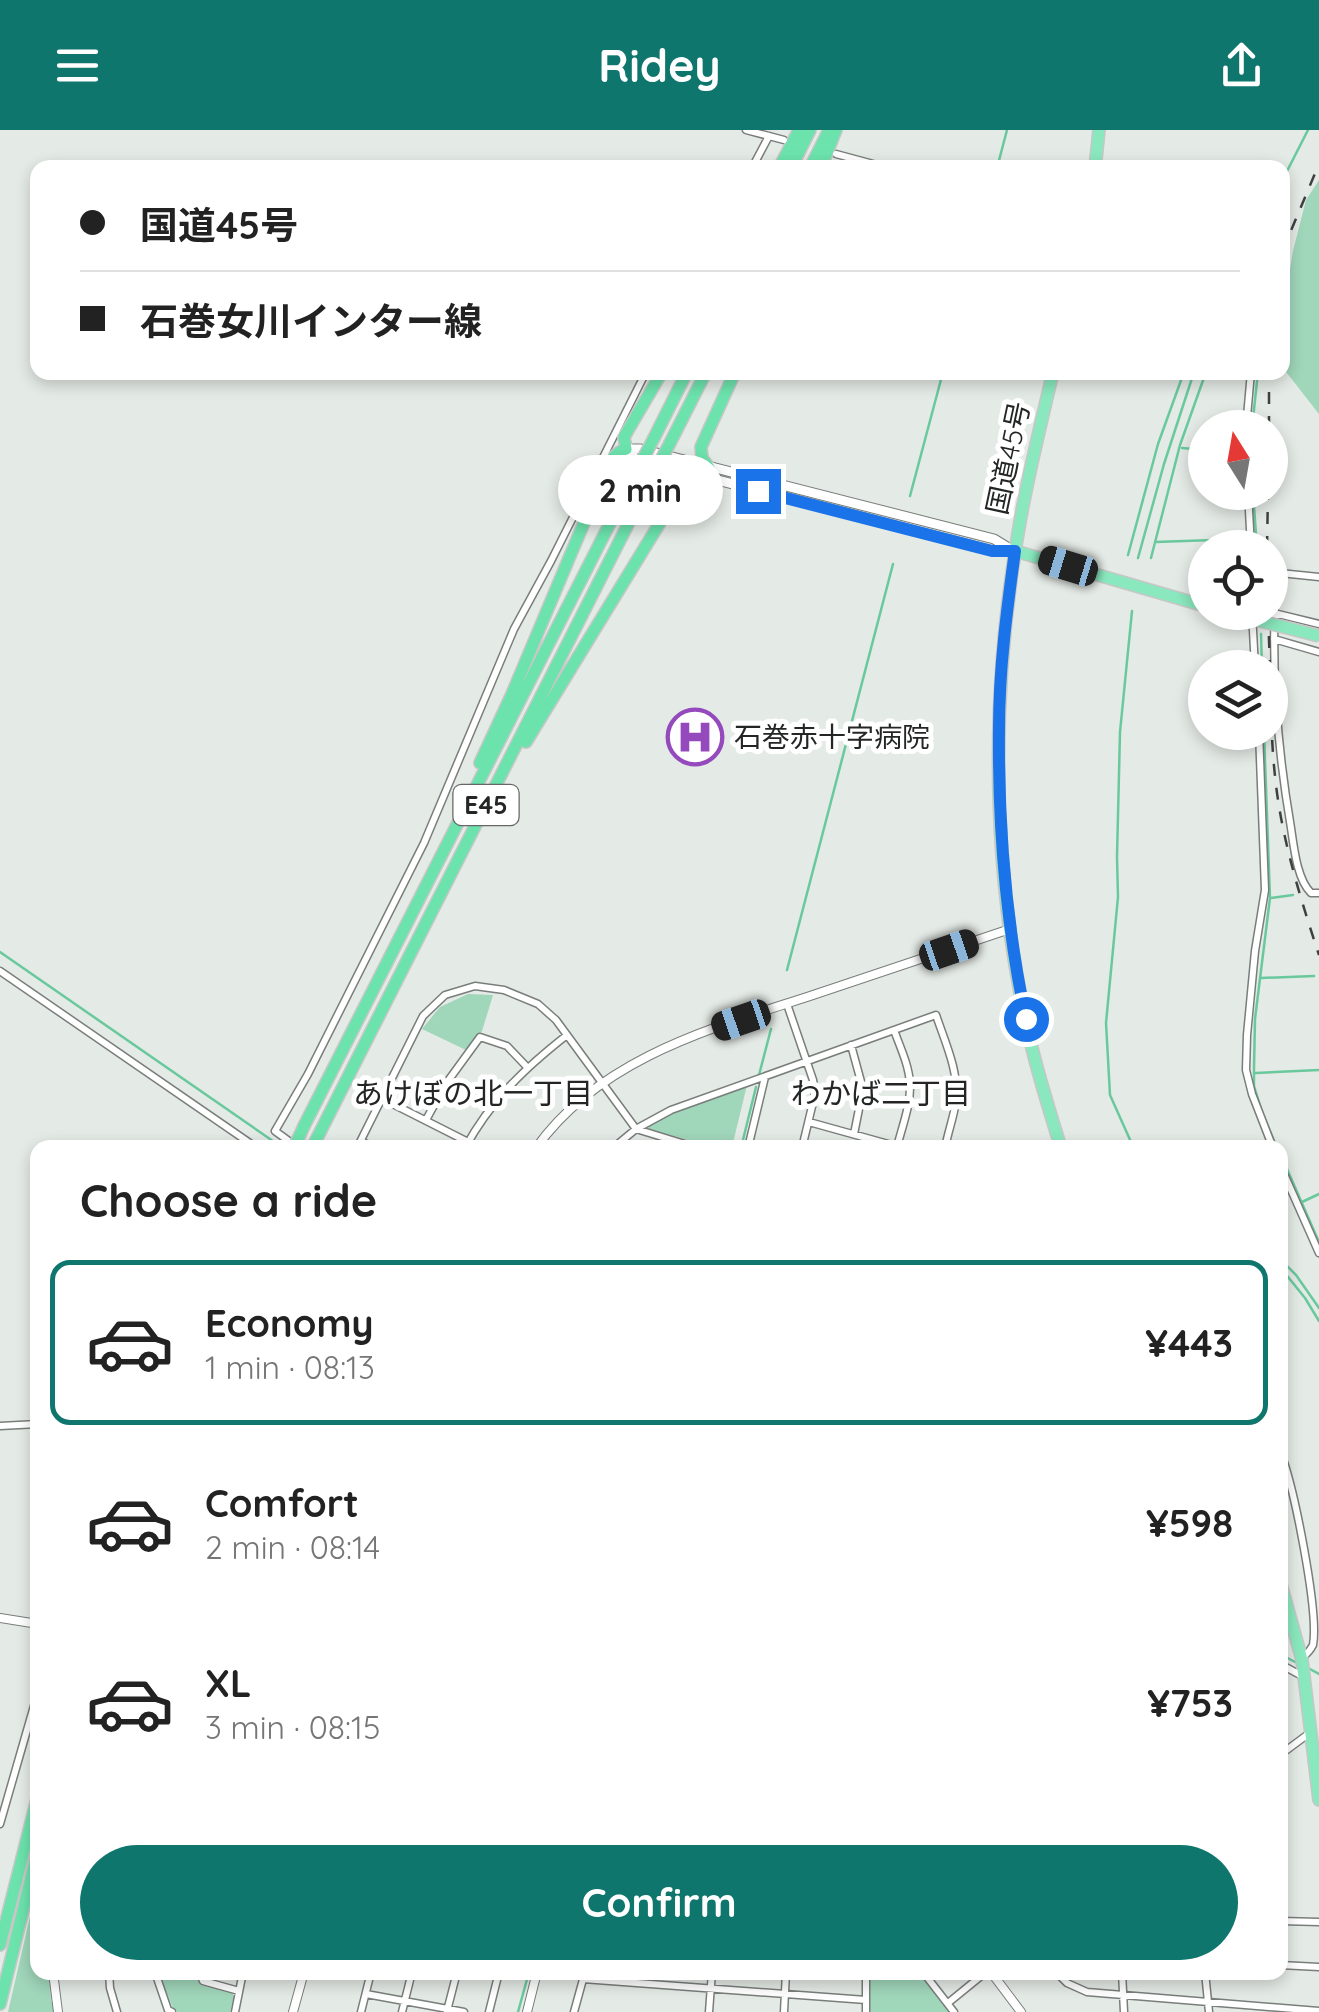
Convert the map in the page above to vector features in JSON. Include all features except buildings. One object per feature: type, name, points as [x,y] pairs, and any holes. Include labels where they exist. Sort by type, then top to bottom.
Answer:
[{"type":"highway","points":[[783,160],[799,130]]},
{"type":"highway","points":[[795,160],[810,130]]},
{"type":"highway","points":[[815,160],[832,130]]},
{"type":"highway","points":[[823,160],[832,130]]},
{"type":"highway","points":[[1095,160],[1099,130]]},
{"type":"highway","points":[[418,901],[512,694],[607,468],[619,451],[626,449],[624,437],[657,380]]},
{"type":"highway","name":"E45","points":[[295,1140],[683,380]]},
{"type":"highway","name":"E45","points":[[316,1140],[702,380]]},
{"type":"highway","points":[[710,468],[702,458],[702,447],[731,380]]},
{"type":"highway","name":"国道45号","points":[[1050,380],[1015,551],[999,725],[1000,812],[1019,988],[1032,1050],[1059,1140]]},
{"type":"highway","points":[[485,809],[681,483],[697,475]]},
{"type":"highway","points":[[1015,551],[1188,601]]},
{"type":"highway","points":[[1288,628],[1319,636]]},
{"type":"highway","points":[[1288,1610],[1304,1667],[1319,1800]]},
{"type":"highway","points":[[0,1945],[30,1827]]},
{"type":"highway","points":[[0,2004],[30,1882]]},
{"type":"main road","points":[[626,449],[640,449],[996,539],[1015,551]]},
{"type":"main road","points":[[626,449],[636,459],[697,475],[992,551],[1015,551]]},
{"type":"street","points":[[746,130],[784,140]]},
{"type":"street","points":[[756,160],[770,136]]},
{"type":"street","points":[[836,154],[858,160]]},
{"type":"street","points":[[285,1140],[275,1131],[308,1074],[424,843],[514,629],[642,380]]},
{"type":"street","points":[[1248,410],[1250,380]]},
{"type":"street","points":[[1288,574],[1319,577]]},
{"type":"street","points":[[1288,616],[1319,624]]},
{"type":"street","points":[[1274,630],[1275,714],[1281,774],[1301,873],[1308,892],[1319,893]]},
{"type":"street","points":[[1274,639],[1319,652]]},
{"type":"street","points":[[1260,750],[1264,890],[1246,1070],[1269,1140]]},
{"type":"street","points":[[543,1140],[570,1109],[602,1083],[668,1046],[1011,929]]},
{"type":"street","points":[[0,970],[245,1140]]},
{"type":"street","points":[[361,1140],[423,1016],[432,1004],[457,990],[475,986],[492,987],[538,1004],[550,1013],[636,1129],[672,1140]]},
{"type":"street","points":[[786,1004],[815,1094],[804,1140]]},
{"type":"street","points":[[623,1140],[671,1110],[936,1015],[956,1088],[946,1140]]},
{"type":"street","points":[[894,1030],[910,1084],[901,1140]]},
{"type":"street","points":[[470,1140],[526,1066],[567,1035]]},
{"type":"street","points":[[426,1120],[480,1036],[507,1046],[526,1066]]},
{"type":"street","points":[[851,1045],[863,1090],[854,1134]]},
{"type":"street","points":[[750,1140],[766,1076]]},
{"type":"street","points":[[381,1098],[459,1140]]},
{"type":"street","points":[[809,1122],[875,1140]]},
{"type":"street","points":[[1288,1182],[1319,1253]]},
{"type":"street","points":[[0,1426],[30,1424]]},
{"type":"street","points":[[1288,1476],[1314,1590],[1315,1637],[1304,1667],[1288,1665]]},
{"type":"street","points":[[0,1618],[30,1623]]},
{"type":"street","points":[[0,1824],[30,1720]]},
{"type":"street","points":[[1288,1749],[1312,1731]]},
{"type":"street","points":[[1288,1921],[1319,1922]]},
{"type":"street","points":[[1288,1966],[1319,1968]]},
{"type":"street","points":[[54,1980],[58,2012]]},
{"type":"street","points":[[110,1980],[117,2012]]},
{"type":"street","points":[[158,1980],[172,2012]]},
{"type":"street","points":[[203,1980],[239,1990]]},
{"type":"street","points":[[234,2012],[241,1980]]},
{"type":"street","points":[[294,2012],[302,1980]]},
{"type":"street","points":[[361,2012],[369,1980]]},
{"type":"street","points":[[402,2012],[410,1980]]},
{"type":"street","points":[[447,2010],[455,1980]]},
{"type":"street","points":[[488,2012],[497,1980]]},
{"type":"street","points":[[527,2012],[535,1980]]},
{"type":"street","points":[[574,2012],[583,1980]]},
{"type":"street","points":[[626,1980],[866,2000]]},
{"type":"street","points":[[709,2012],[712,1980]]},
{"type":"street","points":[[784,2012],[786,1980]]},
{"type":"street","points":[[866,1980],[866,2012]]},
{"type":"street","points":[[929,1980],[954,2012]]},
{"type":"street","points":[[948,2003],[978,1980]]},
{"type":"street","points":[[995,1980],[1021,2012]]},
{"type":"street","points":[[1064,1980],[1079,1989],[1123,1995],[1319,2011]]},
{"type":"street","points":[[1122,1980],[1124,2012]]},
{"type":"street","points":[[1206,1980],[1209,2012]]},
{"type":"street","points":[[366,1994],[464,2012]]},
{"type":"green space","points":[[1319,180],[1319,414],[1290,377],[1290,269],[1306,200]]},
{"type":"green space","points":[[468,994],[493,995],[482,1031],[466,1050],[422,1029],[440,1007]]},
{"type":"green space","points":[[747,1085],[734,1140],[688,1140],[649,1129],[648,1126],[686,1107]]},
{"type":"green space","points":[[30,1916],[30,1980],[50,1980],[55,2012],[8,2012]]},
{"type":"green space","points":[[161,1980],[199,1980],[201,1985],[234,1996],[230,2012],[178,2012]]},
{"type":"green space","points":[[870,1980],[924,1980],[950,2012],[869,2012]]},
{"type":"waterway","points":[[999,160],[1007,130]]},
{"type":"waterway","points":[[1290,165],[1308,130]]},
{"type":"waterway","points":[[910,496],[941,380]]},
{"type":"waterway","points":[[1128,555],[1158,444],[1181,380]]},
{"type":"waterway","points":[[1138,558],[1191,380]]},
{"type":"waterway","points":[[1151,558],[1180,445],[1203,380]]},
{"type":"waterway","points":[[1254,410],[1257,380]]},
{"type":"waterway","points":[[1182,448],[1188,449]]},
{"type":"waterway","points":[[1254,510],[1256,530]]},
{"type":"waterway","points":[[1155,542],[1188,541]]},
{"type":"waterway","points":[[787,970],[893,564]]},
{"type":"waterway","points":[[1130,1140],[1110,1095],[1106,1023],[1118,897],[1120,732],[1132,611]]},
{"type":"waterway","points":[[1261,634],[1261,650]]},
{"type":"waterway","points":[[1265,750],[1270,898],[1255,1019],[1254,1086],[1274,1140]]},
{"type":"waterway","points":[[1271,898],[1293,895]]},
{"type":"waterway","points":[[0,952],[271,1140]]},
{"type":"waterway","points":[[1261,978],[1314,976]]},
{"type":"waterway","points":[[759,1075],[771,1029]]},
{"type":"waterway","points":[[1256,1073],[1319,1070]]},
{"type":"waterway","points":[[743,1140],[756,1087]]},
{"type":"waterway","points":[[1288,1171],[1319,1242]]},
{"type":"waterway","points":[[1302,1202],[1319,1194]]},
{"type":"waterway","points":[[1288,1267],[1319,1308]]},
{"type":"waterway","points":[[1288,1277],[1319,1321]]},
{"type":"waterway","points":[[1288,1658],[1297,1663]]},
{"type":"waterway","points":[[1308,1668],[1319,1674]]},
{"type":"waterway","points":[[518,2012],[527,1980]]},
{"type":"railway","points":[[1290,233],[1319,164]]},
{"type":"railway","points":[[1269,380],[1269,410]]},
{"type":"railway","points":[[1267,530],[1268,510]]},
{"type":"railway","points":[[1269,630],[1269,650]]},
{"type":"railway","points":[[1273,750],[1292,867],[1319,955]]},
{"type":"place","name":"石巻赤十字病院","points":[[695,737]]},
{"type":"district","name":"あけぼの北一丁目","points":[[473,1094]]},
{"type":"district","name":"わかば二丁目","points":[[881,1094]]},
{"type":"route","points":[[758,491],[992,551],[1015,551],[999,725],[1000,812],[1011,929],[1026,1019]]}]
